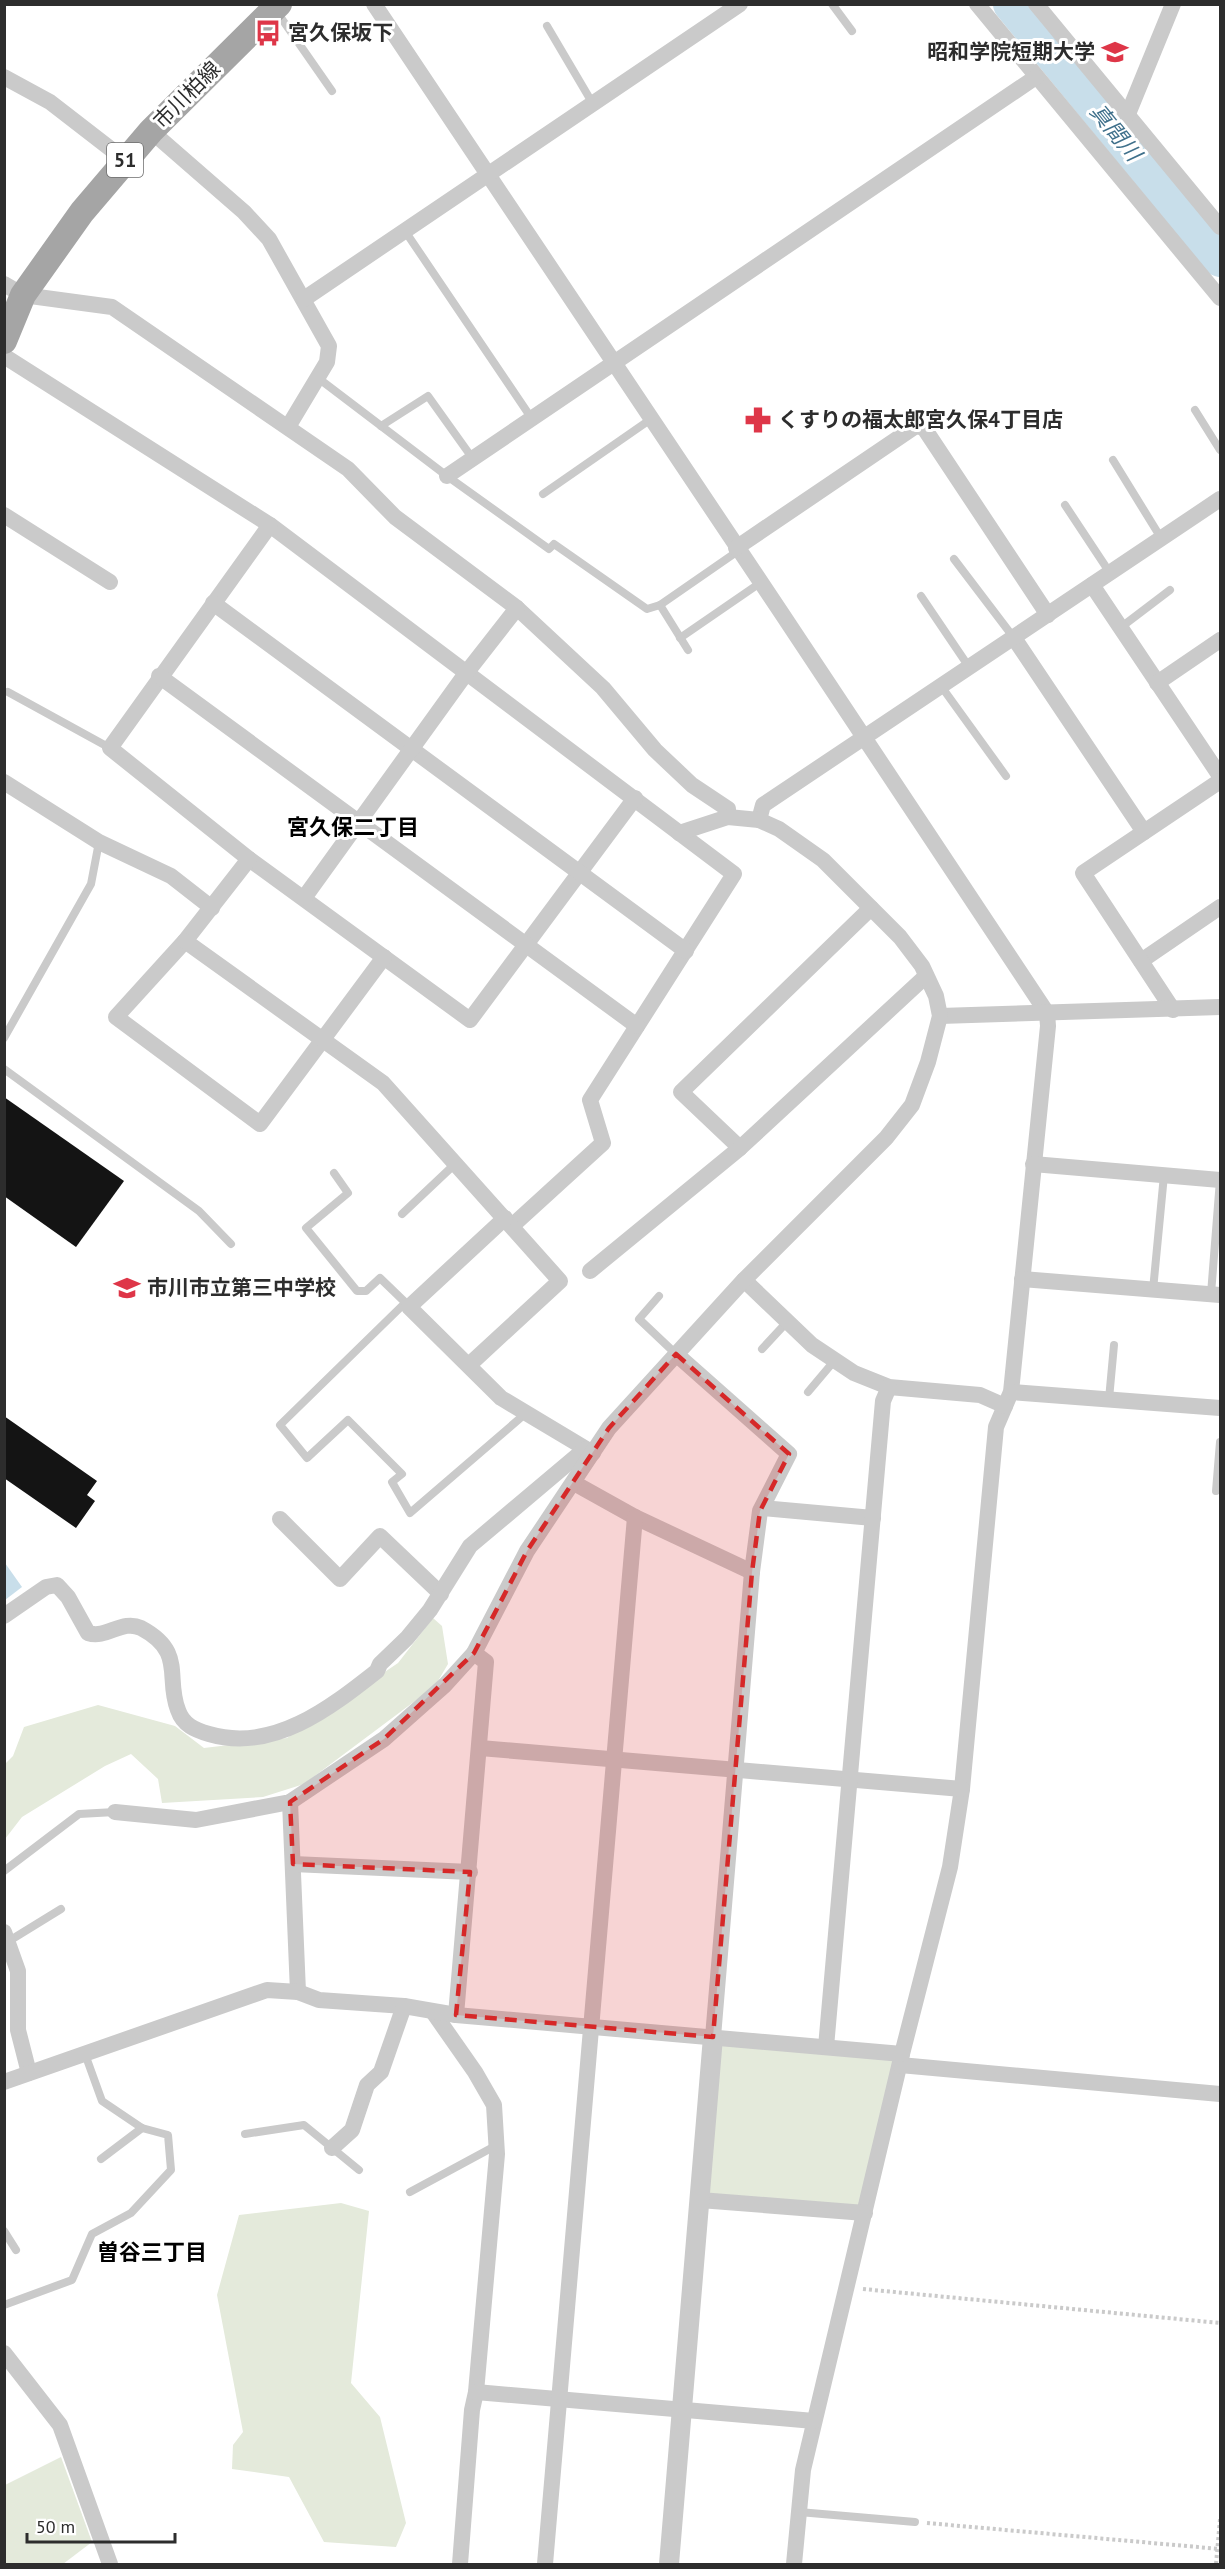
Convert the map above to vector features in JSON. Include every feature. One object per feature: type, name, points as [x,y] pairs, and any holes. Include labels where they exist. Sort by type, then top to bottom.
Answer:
[{"type":"main road","name":"市川柏線","points":[[4,341],[14,290],[151,131],[277,7]]},
{"type":"street","points":[[374,4],[737,549],[865,735],[1047,1013],[1048,1026],[1022,1279],[1008,1399],[996,1427],[962,1789],[950,1867],[901,2059],[802,2470],[794,2565]]},
{"type":"street","points":[[304,298],[740,4]]},
{"type":"street","points":[[977,4],[1221,298]]},
{"type":"street","points":[[1036,4],[1221,227]]},
{"type":"street","points":[[1128,114],[1173,4]]},
{"type":"street","points":[[4,77],[50,102],[125,160]]},
{"type":"street","points":[[447,476],[1036,77]]},
{"type":"street","points":[[151,131],[244,212],[269,239],[329,346],[327,362],[288,427]]},
{"type":"street","points":[[14,290],[112,307],[348,469],[395,517],[517,608],[603,688],[655,750],[692,785],[728,809],[728,817]]},
{"type":"street","points":[[4,356],[270,525],[734,874],[590,1100],[603,1143],[407,1305],[501,1398],[590,1451]]},
{"type":"street","points":[[737,549],[916,426],[924,428],[1048,615]]},
{"type":"street","points":[[759,820],[763,805],[1221,499]]},
{"type":"street","points":[[4,514],[110,582]]},
{"type":"street","points":[[270,525],[159,676],[110,748],[249,859],[470,1020],[635,798]]},
{"type":"street","points":[[1092,585],[1221,779],[1083,873],[1173,1010]]},
{"type":"street","points":[[213,603],[687,951]]},
{"type":"street","points":[[304,898],[467,672],[517,608]]},
{"type":"street","points":[[1014,638],[1144,832]]},
{"type":"street","points":[[1157,683],[1221,640]]},
{"type":"street","points":[[159,676],[637,1026]]},
{"type":"street","points":[[4,782],[99,842],[171,876],[212,908]]},
{"type":"street","points":[[4,1616],[46,1587],[57,1585],[68,1597],[88,1633],[95,1635],[132,1625],[142,1629],[166,1650],[174,1670],[177,1709],[186,1723],[195,1730],[213,1735],[262,1737],[283,1730],[334,1704],[377,1671],[380,1664],[407,1638],[441,1594],[470,1546],[590,1451],[744,1280],[886,1138],[912,1105],[928,1062],[940,1016],[936,996],[926,976],[900,937],[823,860],[779,829],[759,820],[728,817],[679,833]]},
{"type":"street","points":[[249,859],[185,941],[116,1017],[260,1124],[384,957]]},
{"type":"street","points":[[1141,961],[1221,907]]},
{"type":"street","points":[[740,1148],[681,1092],[871,908]]},
{"type":"street","points":[[185,941],[383,1083],[560,1281],[469,1365]]},
{"type":"street","points":[[590,1271],[740,1148],[926,976]]},
{"type":"street","points":[[940,1016],[1221,1007]]},
{"type":"street","points":[[1033,1164],[1220,1180]]},
{"type":"street","points":[[1022,1279],[1216,1295]]},
{"type":"street","points":[[744,1280],[812,1345],[854,1373],[889,1387],[1008,1399],[1109,1400],[1221,1408]]},
{"type":"street","points":[[669,2565],[752,1572],[762,1508],[789,1454],[676,1354]]},
{"type":"street","points":[[826,2047],[883,1401],[889,1387]]},
{"type":"street","points":[[115,1812],[196,1820],[290,1802],[384,1739],[445,1685],[474,1653],[527,1551],[574,1483],[590,1451]]},
{"type":"street","points":[[574,1483],[635,1517],[752,1572]]},
{"type":"street","points":[[762,1508],[873,1518]]},
{"type":"street","points":[[545,2565],[635,1517]]},
{"type":"street","points":[[280,1519],[339,1579],[380,1536],[441,1594]]},
{"type":"street","points":[[456,2015],[470,1872],[486,1662],[474,1653]]},
{"type":"street","points":[[480,1748],[962,1789]]},
{"type":"street","points":[[290,1802],[298,1992]]},
{"type":"street","points":[[293,1864],[470,1872]]},
{"type":"street","points":[[7,1936],[18,1971],[11,1993],[29,2073]]},
{"type":"street","points":[[4,2082],[267,1990],[298,1992],[319,2000],[404,2006],[456,2015],[826,2047],[901,2059],[1221,2094]]},
{"type":"street","points":[[332,2148],[352,2130],[367,2085],[381,2072],[404,2006]]},
{"type":"street","points":[[433,2012],[475,2072],[494,2105],[497,2145],[460,2565]]},
{"type":"street","points":[[700,2200],[865,2213]]},
{"type":"street","points":[[5,2352],[60,2426],[110,2565]]},
{"type":"street","points":[[476,2392],[814,2421]]},
{"type":"lane","points":[[832,4],[852,31]]},
{"type":"lane","points":[[277,7],[332,91]]},
{"type":"lane","points":[[547,26],[593,104]]},
{"type":"lane","points":[[405,231],[532,419]]},
{"type":"lane","points":[[318,378],[447,476],[549,549],[554,544],[647,609],[660,605],[737,549]]},
{"type":"lane","points":[[381,426],[428,396],[472,459]]},
{"type":"lane","points":[[1195,410],[1221,450]]},
{"type":"lane","points":[[543,494],[651,419]]},
{"type":"lane","points":[[1113,460],[1161,538]]},
{"type":"lane","points":[[1065,505],[1110,573]]},
{"type":"lane","points":[[954,559],[1014,638]]},
{"type":"lane","points":[[680,638],[760,583]]},
{"type":"lane","points":[[1120,628],[1170,590]]},
{"type":"lane","points":[[921,596],[969,667]]},
{"type":"lane","points":[[660,605],[688,650]]},
{"type":"lane","points":[[941,687],[1006,776]]},
{"type":"lane","points":[[8,692],[110,748]]},
{"type":"lane","points":[[4,1038],[91,884],[99,842]]},
{"type":"lane","points":[[4,1069],[199,1211],[231,1244]]},
{"type":"lane","points":[[402,1214],[455,1164]]},
{"type":"lane","points":[[334,1173],[348,1192],[306,1228],[357,1291],[366,1291],[380,1278],[407,1305],[280,1425],[307,1458],[348,1420],[402,1474],[392,1482],[410,1513],[525,1414]]},
{"type":"lane","points":[[1153,1290],[1164,1175]]},
{"type":"lane","points":[[1216,1295],[1220,1180]]},
{"type":"lane","points":[[659,1296],[639,1319],[676,1354]]},
{"type":"lane","points":[[762,1349],[787,1322]]},
{"type":"lane","points":[[1109,1400],[1114,1345]]},
{"type":"lane","points":[[808,1392],[835,1360]]},
{"type":"lane","points":[[1216,1491],[1221,1442]]},
{"type":"lane","points":[[4,1871],[79,1814],[115,1812]]},
{"type":"lane","points":[[7,1936],[61,1909]]},
{"type":"lane","points":[[4,2306],[72,2280],[92,2234],[131,2213],[171,2170],[168,2135],[142,2128],[102,2101],[86,2054]]},
{"type":"lane","points":[[245,2134],[304,2126],[359,2170]]},
{"type":"lane","points":[[101,2159],[142,2128]]},
{"type":"lane","points":[[410,2192],[497,2145]]},
{"type":"lane","points":[[4,2231],[16,2250]]},
{"type":"lane","points":[[799,2512],[915,2522]]},
{"type":"path","points":[[847,2288],[1221,2323]]},
{"type":"path","points":[[1216,2565],[1221,2519]]},
{"type":"path","points":[[915,2522],[1219,2549]]},
{"type":"highlighted area","points":[[676,1354],[789,1454],[760,1511],[752,1572],[713,2037],[456,2015],[470,1872],[293,1864],[290,1802],[384,1739],[474,1653],[527,1551],[609,1428]]},
{"type":"green space","points":[[433,1618],[442,1626],[448,1664],[435,1686],[304,1784],[263,1797],[162,1803],[158,1779],[131,1754],[105,1766],[22,1817],[5,1839],[5,1764],[13,1756],[24,1727],[98,1705],[175,1726],[204,1748],[287,1738],[398,1663]]},
{"type":"green space","points":[[713,2037],[902,2054],[865,2213],[700,2200]]},
{"type":"green space","points":[[341,2203],[369,2211],[351,2383],[380,2417],[406,2523],[396,2547],[324,2542],[289,2477],[232,2469],[233,2445],[243,2432],[217,2295],[239,2215]]},
{"type":"green space","points":[[61,2457],[92,2542],[63,2564],[5,2564],[5,2485]]},
{"type":"water","points":[[5,1563],[22,1587],[4,1600]]},
{"type":"building","points":[[4,1097],[124,1181],[76,1247],[4,1196]]},
{"type":"building","points":[[4,1416],[97,1481],[87,1495],[95,1501],[76,1528],[4,1478]]},
{"type":"waterway","name":"真間川","points":[[1011,4],[1220,259]]},
{"type":"place","name":"宮久保坂下","points":[[268,33]]},
{"type":"place","name":"昭和学院短期大学","points":[[1115,52]]},
{"type":"place","name":"くすりの福太郎宮久保4丁目店","points":[[758,420]]},
{"type":"place","name":"市川市立第三中学校","points":[[127,1288]]},
{"type":"district","name":"宮久保二丁目","points":[[353,827]]},
{"type":"district","name":"曽谷三丁目","points":[[152,2252]]}]
